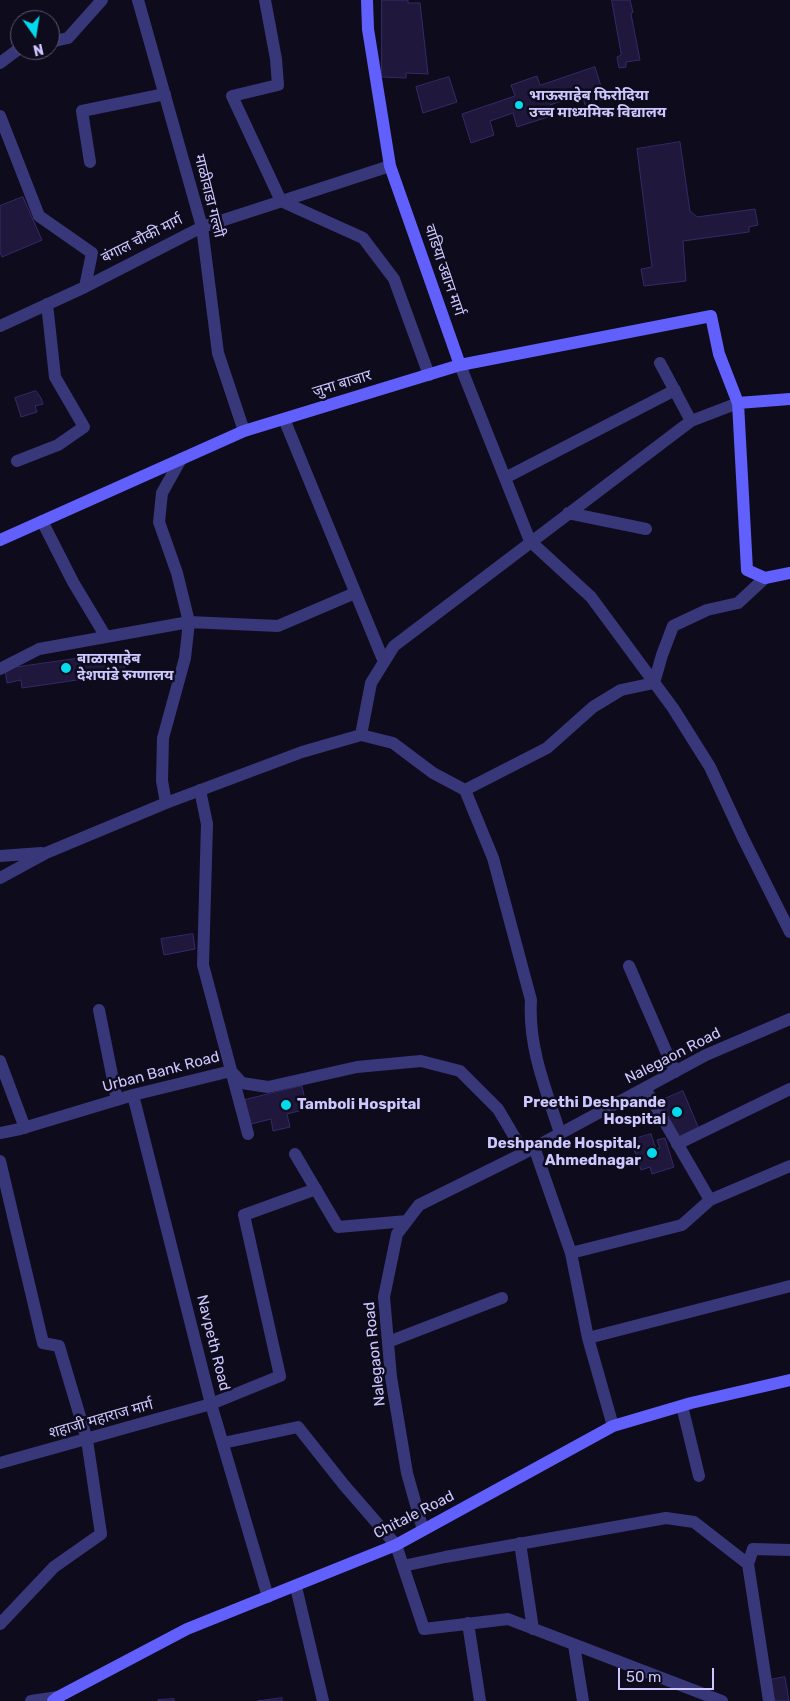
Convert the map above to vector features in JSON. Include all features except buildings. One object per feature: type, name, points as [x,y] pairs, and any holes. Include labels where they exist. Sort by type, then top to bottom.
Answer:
[{"type":"street","points":[[60,40],[68,38],[102,0]]},
{"type":"street","name":"माळीवाडा गल्ली","points":[[138,0],[202,227],[218,354],[244,431]]},
{"type":"street","points":[[265,0],[276,59],[278,84],[232,96],[281,201],[363,238],[394,279],[429,375]]},
{"type":"street","name":"वाडिया उद्यान मार्ग","points":[[367,0],[368,29],[390,166],[460,365],[530,541]]},
{"type":"street","points":[[90,162],[82,111],[165,94]]},
{"type":"street","points":[[0,116],[39,216],[92,253],[85,287]]},
{"type":"street","name":"बंगाल चौकी मार्ग","points":[[0,326],[85,287],[202,227],[390,166]]},
{"type":"street","points":[[17,461],[58,445],[84,427],[55,377],[47,304]]},
{"type":"street","name":"जुना बाजार","points":[[0,540],[244,431],[460,365],[711,316],[720,354],[738,404]]},
{"type":"street","points":[[660,363],[691,421]]},
{"type":"street","points":[[505,478],[675,390]]},
{"type":"street","points":[[362,734],[371,683],[394,646],[530,541],[691,421],[738,404],[790,399]]},
{"type":"street","points":[[738,404],[747,570],[764,578]]},
{"type":"street","points":[[284,419],[384,662]]},
{"type":"street","points":[[166,803],[162,781],[163,738],[185,658],[189,622],[159,522],[162,493],[181,459]]},
{"type":"street","points":[[568,513],[646,529]]},
{"type":"street","points":[[42,521],[73,582],[106,637]]},
{"type":"street","points":[[530,541],[591,597],[673,708],[710,767],[742,838],[790,932]]},
{"type":"street","points":[[654,684],[673,626],[707,610],[738,603],[764,578],[790,573]]},
{"type":"street","points":[[0,669],[39,649],[189,622],[278,626],[355,593]]},
{"type":"street","points":[[464,790],[547,748],[593,707],[621,690],[654,684]]},
{"type":"street","points":[[0,878],[46,853],[166,803],[302,752],[362,734],[393,743],[434,773],[464,790],[493,858],[531,1000],[530,1021],[536,1059],[560,1133]]},
{"type":"street","points":[[200,790],[208,824],[204,965],[248,1134]]},
{"type":"street","points":[[0,856],[46,853]]},
{"type":"street","points":[[629,966],[675,1072]]},
{"type":"street","points":[[99,1010],[117,1100]]},
{"type":"street","name":"Nalegaon Road","points":[[423,1530],[407,1473],[391,1377],[384,1297],[397,1234],[419,1205],[529,1150],[706,1055],[790,1019]]},
{"type":"street","name":"Urban Bank Road","points":[[0,1133],[25,1128],[133,1095],[231,1071],[242,1083],[268,1087],[357,1067],[421,1060],[460,1071],[498,1109],[529,1150],[571,1253],[588,1338],[613,1426]]},
{"type":"street","points":[[0,1061],[25,1128]]},
{"type":"street","points":[[645,1088],[710,1200]]},
{"type":"street","points":[[678,1144],[790,1089]]},
{"type":"street","name":"Navpeth Road","points":[[133,1095],[211,1404],[268,1597]]},
{"type":"street","points":[[295,1154],[338,1226],[407,1222]]},
{"type":"street","points":[[0,1162],[43,1343],[59,1346],[87,1440],[101,1534],[54,1567],[0,1624]]},
{"type":"street","points":[[571,1253],[682,1225],[710,1200],[790,1166]]},
{"type":"street","name":"शहाजी महाराज मार्ग","points":[[0,1463],[211,1404],[280,1376],[244,1215],[316,1189]]},
{"type":"street","points":[[588,1338],[790,1286]]},
{"type":"street","points":[[388,1342],[502,1298]]},
{"type":"street","name":"Chitale Road","points":[[56,1700],[187,1629],[296,1587],[396,1545],[613,1426],[682,1406],[790,1380]]},
{"type":"street","points":[[682,1406],[699,1476]]},
{"type":"street","points":[[223,1443],[298,1427],[344,1485],[396,1545],[424,1629],[508,1620],[722,1701]]},
{"type":"street","points":[[403,1566],[520,1543],[666,1518],[694,1522],[748,1564]]},
{"type":"street","points":[[520,1543],[532,1629]]},
{"type":"street","points":[[769,1701],[748,1564],[753,1549],[790,1550]]},
{"type":"street","points":[[296,1587],[324,1701]]},
{"type":"street","points":[[468,1623],[480,1701]]},
{"type":"street","points":[[574,1645],[584,1701]]},
{"type":"street","points":[[31,1701],[56,1700]]},
{"type":"place","name":"भाऊसाहेब फिरोदिया उच्च माध्यमिक विद्यालय","points":[[519,105]]},
{"type":"place","name":"बाळासाहेब देशपांडे रुग्णालय","points":[[66,668]]},
{"type":"place","name":"Tamboli Hospital","points":[[286,1105]]},
{"type":"place","name":"Preethi Deshpande Hospital","points":[[677,1112]]},
{"type":"place","name":"Deshpande Hospital, Ahmednagar","points":[[652,1153]]}]
